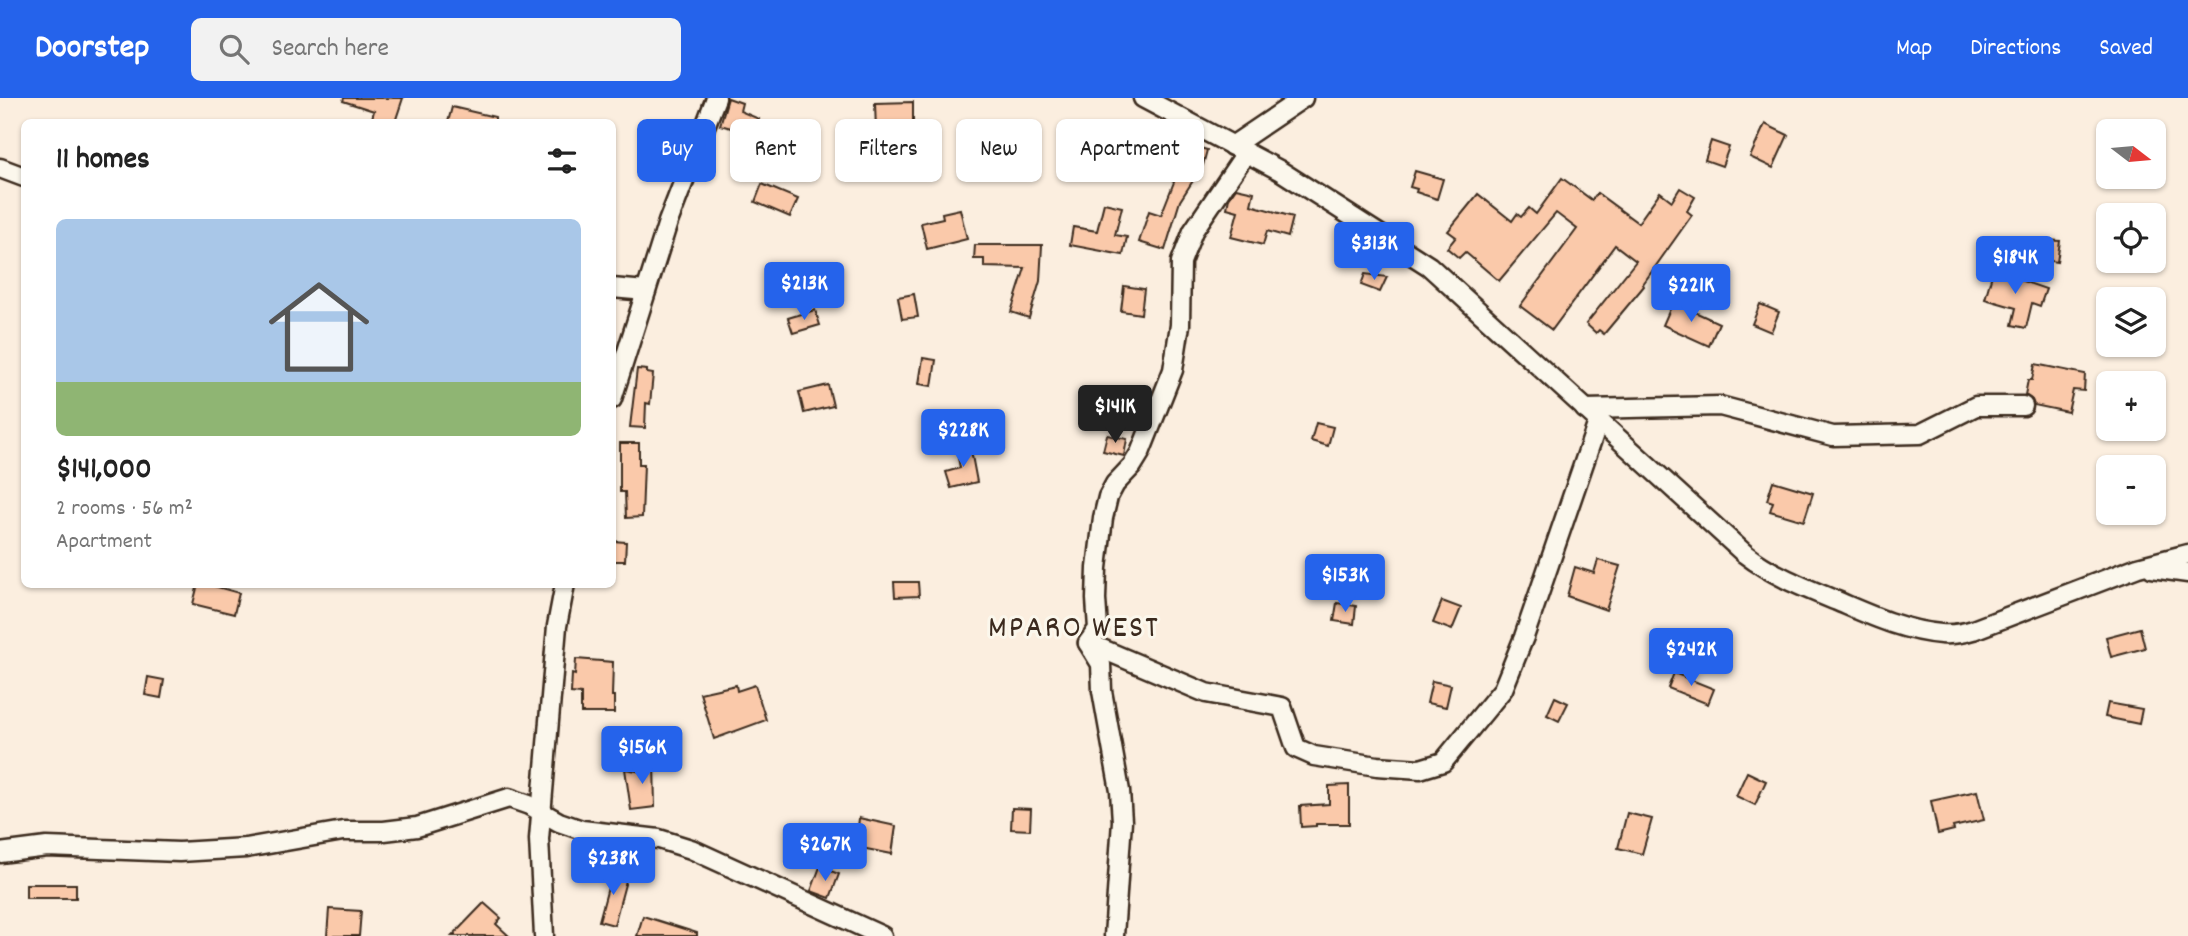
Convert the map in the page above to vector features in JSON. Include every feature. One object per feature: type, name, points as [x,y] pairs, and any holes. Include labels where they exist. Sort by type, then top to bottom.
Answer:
[{"type":"street","points":[[616,386],[668,222],[716,98]]},
{"type":"street","points":[[1143,98],[1291,177],[1429,266],[1760,566],[1885,621],[1942,634],[1973,631],[2138,567],[2188,554]]},
{"type":"street","points":[[1088,643],[1098,629],[1097,568],[1108,497],[1140,453],[1173,370],[1180,325],[1181,262],[1193,231],[1239,149],[1303,98]]},
{"type":"street","points":[[0,168],[21,176]]},
{"type":"street","points":[[616,288],[646,291]]},
{"type":"street","points":[[1585,409],[1720,405],[1833,436],[1920,434],[1976,406],[2023,406]]},
{"type":"street","points":[[1088,643],[1206,693],[1282,707],[1296,748],[1314,756],[1377,766],[1420,769],[1443,762],[1503,689],[1524,637],[1598,422]]},
{"type":"street","points":[[2138,567],[2188,573]]},
{"type":"street","points":[[544,936],[539,839],[557,626],[564,588]]},
{"type":"street","points":[[1088,643],[1101,664],[1102,691],[1120,791],[1122,821],[1114,936]]},
{"type":"street","points":[[0,853],[47,848],[179,852],[246,848],[343,831],[384,831],[417,827],[509,798],[582,830],[659,839],[691,849],[854,930],[881,936]]},
{"type":"building","points":[[344,98],[403,98],[396,119],[372,118],[374,111],[343,101]]},
{"type":"building","points":[[728,98],[742,103],[740,111],[759,119],[730,119],[730,128],[720,125]]},
{"type":"building","points":[[913,102],[913,119],[876,119],[875,103]]},
{"type":"building","points":[[452,107],[495,117],[495,119],[449,119]]},
{"type":"building","points":[[1765,124],[1788,135],[1773,168],[1750,157]]},
{"type":"building","points":[[1711,141],[1729,147],[1722,166],[1705,160]]},
{"type":"building","points":[[1415,171],[1443,179],[1437,199],[1416,192],[1417,189],[1410,187]]},
{"type":"building","points":[[1562,178],[1592,200],[1597,193],[1638,223],[1660,192],[1672,201],[1680,188],[1695,197],[1687,211],[1692,215],[1644,286],[1604,334],[1599,330],[1596,333],[1586,324],[1636,261],[1615,245],[1552,330],[1520,306],[1577,229],[1556,213],[1499,281],[1465,252],[1459,258],[1447,248],[1456,237],[1448,231],[1478,194],[1512,221],[1517,214],[1521,217],[1529,208],[1536,214]]},
{"type":"building","points":[[1174,182],[1192,182],[1180,201],[1165,250],[1139,242],[1149,211],[1161,215]]},
{"type":"building","points":[[762,184],[798,199],[790,217],[755,202]]},
{"type":"building","points":[[1236,188],[1254,192],[1251,205],[1293,217],[1288,237],[1267,231],[1263,245],[1231,237],[1238,211],[1227,208],[1229,198]]},
{"type":"building","points":[[1104,203],[1122,207],[1115,235],[1127,237],[1123,255],[1070,245],[1073,227],[1097,231]]},
{"type":"building","points":[[960,209],[967,239],[927,249],[921,223],[943,218],[942,213]]},
{"type":"building","points":[[2046,240],[2060,241],[2057,262],[2044,260]]},
{"type":"building","points":[[975,245],[1042,245],[1040,281],[1029,318],[1011,312],[1025,268],[984,267],[984,259],[974,259]]},
{"type":"building","points":[[1993,271],[2046,289],[2040,306],[2032,303],[2026,328],[2012,325],[2016,308],[1985,299]]},
{"type":"building","points":[[1365,274],[1387,277],[1380,292],[1361,285]]},
{"type":"building","points":[[1124,286],[1144,289],[1141,314],[1121,311]]},
{"type":"building","points":[[914,294],[918,317],[902,319],[898,297]]},
{"type":"building","points":[[1673,302],[1719,323],[1709,346],[1663,325]]},
{"type":"building","points":[[1760,304],[1779,312],[1771,332],[1752,324]]},
{"type":"building","points":[[815,310],[820,325],[793,333],[788,318]]},
{"type":"building","points":[[923,358],[936,360],[932,386],[919,384]]},
{"type":"building","points":[[2035,364],[2085,374],[2084,391],[2073,390],[2068,412],[2034,405],[2025,395]]},
{"type":"building","points":[[637,369],[653,374],[650,404],[646,403],[645,428],[630,427]]},
{"type":"building","points":[[828,385],[833,406],[804,413],[799,392]]},
{"type":"building","points":[[1316,423],[1333,427],[1328,446],[1311,441]]},
{"type":"building","points":[[1107,435],[1127,439],[1124,456],[1103,451]]},
{"type":"building","points":[[620,443],[639,443],[639,464],[644,464],[642,517],[626,518],[625,492],[620,492]]},
{"type":"building","points":[[970,445],[977,482],[951,488],[946,472],[960,468],[956,447]]},
{"type":"building","points":[[1773,481],[1813,493],[1804,521],[1770,511],[1773,502],[1767,500]]},
{"type":"building","points":[[616,541],[626,542],[625,561],[616,561]]},
{"type":"building","points":[[1598,560],[1620,566],[1606,610],[1567,596],[1575,567],[1594,573]]},
{"type":"building","points":[[894,582],[918,582],[919,596],[895,597]]},
{"type":"building","points":[[197,588],[221,588],[239,593],[234,614],[193,604]]},
{"type":"building","points":[[1442,601],[1461,608],[1452,630],[1433,623]]},
{"type":"building","points":[[1337,603],[1356,606],[1354,624],[1334,621]]},
{"type":"building","points":[[2140,628],[2145,648],[2111,657],[2106,637]]},
{"type":"building","points":[[576,659],[613,662],[614,713],[581,713],[581,694],[571,693]]},
{"type":"building","points":[[1674,673],[1714,689],[1708,704],[1668,688]]},
{"type":"building","points":[[148,677],[164,680],[161,698],[145,695]]},
{"type":"building","points":[[1432,681],[1451,685],[1446,707],[1427,703]]},
{"type":"building","points":[[736,685],[737,691],[755,685],[766,720],[714,739],[700,693]]},
{"type":"building","points":[[1555,697],[1568,703],[1559,721],[1547,715]]},
{"type":"building","points":[[2108,703],[2142,709],[2139,724],[2105,717]]},
{"type":"building","points":[[637,761],[654,761],[655,807],[631,810],[625,769],[637,771]]},
{"type":"building","points":[[1747,772],[1766,781],[1755,805],[1736,796]]},
{"type":"building","points":[[1349,785],[1349,824],[1301,827],[1300,806],[1329,804],[1329,786]]},
{"type":"building","points":[[1977,791],[1984,820],[1953,827],[1954,830],[1938,834],[1931,801]]},
{"type":"building","points":[[1012,808],[1031,809],[1030,830],[1011,829]]},
{"type":"building","points":[[1627,813],[1652,819],[1642,854],[1618,848]]},
{"type":"building","points":[[859,818],[896,826],[892,854],[856,847]]},
{"type":"building","points":[[820,867],[839,874],[830,898],[811,891]]},
{"type":"building","points":[[613,869],[628,873],[614,925],[599,921]]},
{"type":"building","points":[[26,884],[76,884],[76,898],[26,898]]},
{"type":"building","points":[[484,903],[501,918],[496,924],[509,936],[452,936]]},
{"type":"building","points":[[329,909],[361,911],[359,936],[327,936]]},
{"type":"building","points":[[643,916],[697,933],[697,936],[637,936]]},
{"type":"district","name":"MPARO WEST","points":[[1074,625]]}]
